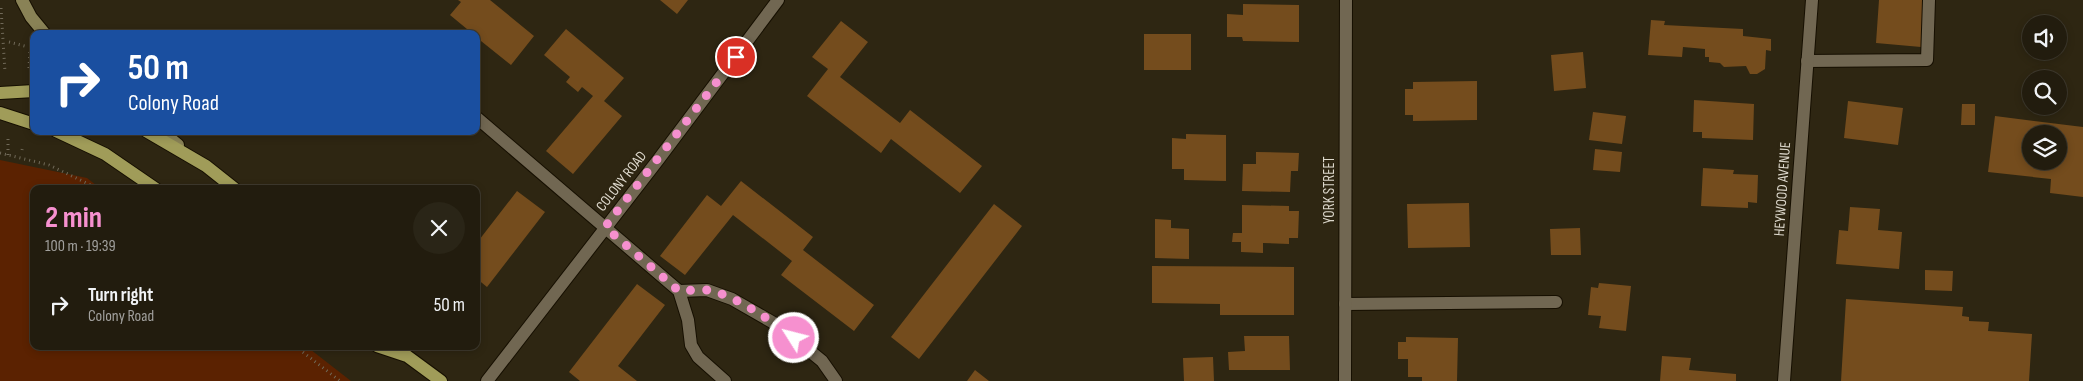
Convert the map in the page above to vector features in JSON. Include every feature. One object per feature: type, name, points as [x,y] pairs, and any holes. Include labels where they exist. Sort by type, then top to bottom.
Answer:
[{"type":"main road","points":[[22,0],[31,17],[42,30]]},
{"type":"main road","points":[[0,93],[30,91]]},
{"type":"main road","points":[[0,113],[30,123]]},
{"type":"main road","points":[[65,135],[105,154],[150,185]]},
{"type":"main road","points":[[153,135],[206,166]]},
{"type":"main road","points":[[166,135],[230,185]]},
{"type":"main road","points":[[405,351],[441,381]]},
{"type":"street","name":"COLONY ROAD","points":[[487,381],[778,0]]},
{"type":"street","name":"YORK STREET","points":[[1345,381],[1346,0]]},
{"type":"street","name":"HEYWOOD AVENUE","points":[[1784,381],[1812,0]]},
{"type":"street","points":[[1807,61],[1927,60],[1930,0]]},
{"type":"street","points":[[480,121],[679,291],[688,320],[691,345],[698,357],[725,381]]},
{"type":"street","points":[[679,291],[707,290],[732,299],[772,322],[822,360],[836,381]]},
{"type":"street","points":[[1345,304],[1556,302]]},
{"type":"path","points":[[0,0],[4,41]]},
{"type":"path","points":[[9,42],[30,46]]},
{"type":"path","points":[[29,68],[30,61]]},
{"type":"path","points":[[0,153],[49,165],[91,185]]},
{"type":"path","points":[[301,350],[340,381]]},
{"type":"shaded area","points":[[0,160],[87,178],[96,185],[30,185],[30,350],[311,350],[351,381],[0,381]]},
{"type":"building","points":[[458,0],[490,0],[534,36],[511,65],[480,40],[480,30],[468,30],[450,15],[461,2]]},
{"type":"building","points":[[660,0],[688,0],[677,14]]},
{"type":"building","points":[[1879,0],[1924,0],[1921,47],[1876,43]]},
{"type":"building","points":[[1243,4],[1299,5],[1299,42],[1243,41],[1242,37],[1227,37],[1227,14],[1243,15]]},
{"type":"building","points":[[1651,20],[1665,21],[1664,25],[1743,29],[1743,36],[1771,39],[1771,51],[1766,50],[1765,69],[1757,74],[1750,74],[1746,66],[1724,67],[1720,63],[1709,62],[1709,57],[1705,57],[1705,49],[1683,47],[1682,57],[1648,55]]},
{"type":"building","points":[[841,21],[868,42],[840,77],[900,123],[910,110],[982,166],[960,193],[891,139],[881,153],[807,96],[828,69],[812,57]]},
{"type":"building","points":[[566,29],[624,78],[604,101],[622,116],[573,174],[546,151],[593,96],[582,87],[578,92],[566,82],[570,77],[544,55]]},
{"type":"building","points":[[1144,34],[1191,34],[1191,70],[1144,70]]},
{"type":"building","points":[[1583,52],[1586,88],[1554,91],[1551,55]]},
{"type":"building","points":[[1477,81],[1477,120],[1413,121],[1413,115],[1405,115],[1405,89],[1413,89],[1413,82]]},
{"type":"building","points":[[1694,100],[1754,104],[1753,140],[1702,138],[1702,132],[1693,132]]},
{"type":"building","points":[[1848,101],[1903,108],[1898,145],[1844,138]]},
{"type":"building","points":[[1962,104],[1975,104],[1975,125],[1961,125]]},
{"type":"building","points":[[1593,112],[1626,116],[1622,144],[1589,140]]},
{"type":"building","points":[[1995,116],[2067,125],[2083,127],[2083,197],[2050,193],[2051,179],[1988,172]]},
{"type":"building","points":[[1186,134],[1226,135],[1226,181],[1184,180],[1184,169],[1172,169],[1172,138],[1186,139]]},
{"type":"building","points":[[1595,149],[1622,152],[1620,172],[1593,170]]},
{"type":"building","points":[[1256,152],[1299,153],[1298,171],[1291,171],[1290,192],[1242,191],[1243,164],[1256,164]]},
{"type":"building","points":[[1703,168],[1734,170],[1733,174],[1758,175],[1757,203],[1748,202],[1748,208],[1701,206]]},
{"type":"building","points":[[741,181],[813,237],[803,250],[874,305],[854,331],[781,275],[792,261],[733,215],[685,275],[660,256],[707,195],[721,206]]},
{"type":"building","points":[[517,191],[545,212],[487,287],[480,281],[480,239]]},
{"type":"building","points":[[1469,203],[1470,247],[1408,248],[1407,204]]},
{"type":"building","points":[[994,204],[1022,226],[919,359],[891,337]]},
{"type":"building","points":[[1242,205],[1289,206],[1289,211],[1299,211],[1298,238],[1289,238],[1289,244],[1263,243],[1263,253],[1241,252],[1241,242],[1232,242],[1233,233],[1242,233]]},
{"type":"building","points":[[1850,207],[1880,209],[1878,230],[1902,232],[1899,269],[1836,264],[1839,230],[1848,231]]},
{"type":"building","points":[[1155,219],[1171,220],[1171,228],[1189,229],[1189,259],[1155,258]]},
{"type":"building","points":[[1580,228],[1581,255],[1551,255],[1550,229]]},
{"type":"building","points":[[1152,266],[1294,267],[1294,315],[1220,315],[1220,304],[1152,303]]},
{"type":"building","points":[[1925,270],[1953,271],[1952,291],[1925,290]]},
{"type":"building","points":[[1599,283],[1631,286],[1626,331],[1599,328],[1601,316],[1588,315],[1591,287],[1598,288]]},
{"type":"building","points":[[637,284],[665,305],[618,366],[637,381],[580,381],[569,372]]},
{"type":"building","points":[[1846,299],[1963,307],[1962,316],[1969,317],[1969,321],[1989,322],[1988,331],[2032,334],[2029,381],[1841,381]]},
{"type":"building","points":[[1244,336],[1289,336],[1290,370],[1229,370],[1228,352],[1245,351]]},
{"type":"building","points":[[1406,337],[1458,338],[1457,381],[1422,381],[1422,377],[1408,377],[1408,359],[1398,359],[1398,342],[1406,342]]},
{"type":"building","points":[[1662,356],[1691,358],[1689,370],[1736,374],[1736,381],[1660,381]]},
{"type":"building","points":[[1213,357],[1214,381],[1184,381],[1183,358]]},
{"type":"building","points":[[975,370],[989,381],[967,381]]},
{"type":"route","points":[[736,57],[605,227],[679,291],[707,290],[732,299],[779,326],[794,338]]}]
